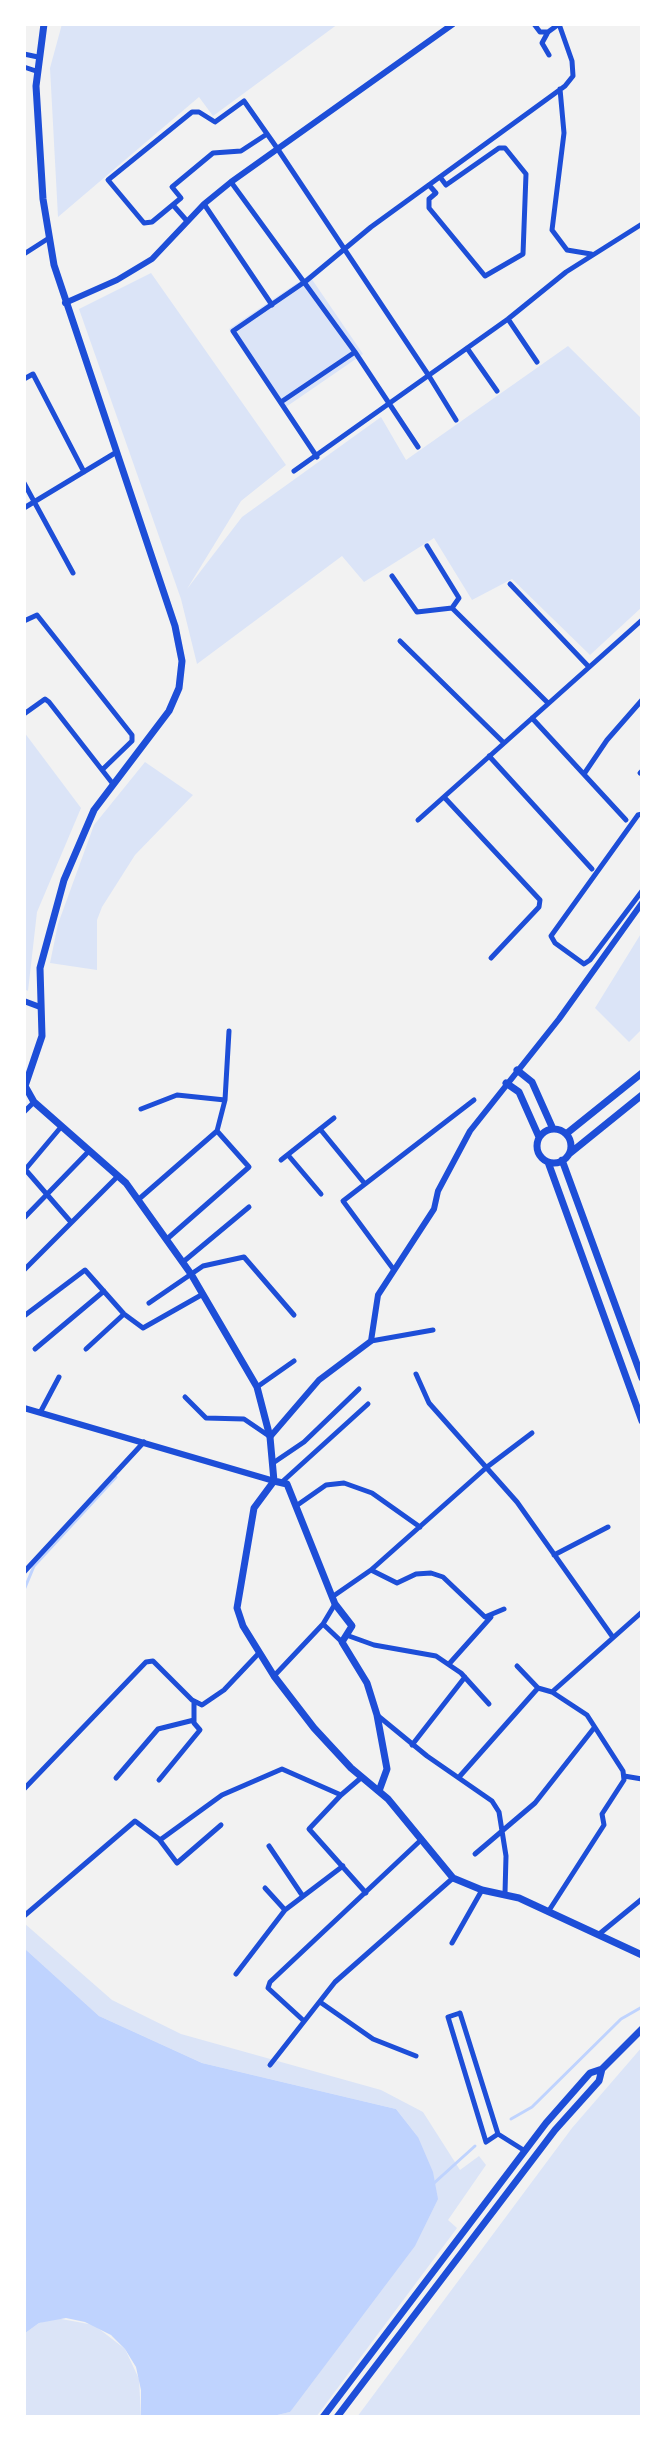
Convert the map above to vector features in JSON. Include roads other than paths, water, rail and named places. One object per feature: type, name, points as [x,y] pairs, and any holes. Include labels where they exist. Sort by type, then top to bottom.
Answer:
[{"type":"main road","points":[[44,24],[36,71],[41,176],[49,238],[64,303],[175,626],[182,661],[179,688],[169,711],[113,784],[87,824],[55,906],[40,968],[42,1036],[24,1086],[34,1102],[118,1176],[139,1199],[191,1274],[257,1387],[278,1481]]},
{"type":"main road","points":[[517,1070],[532,1082],[553,1129],[566,1134],[571,1144],[565,1158],[642,1378]]},
{"type":"main road","points":[[566,1134],[642,1073]]},
{"type":"main road","points":[[506,1083],[519,1092],[539,1137],[538,1152],[548,1162],[642,1421]]},
{"type":"main road","points":[[548,1162],[565,1158],[642,1095]]},
{"type":"main road","points":[[539,1137],[553,1129]]},
{"type":"main road","points":[[278,1481],[287,1484],[333,1601],[350,1619],[352,1626],[349,1636],[342,1642],[367,1683],[377,1715],[387,1769],[379,1791]]},
{"type":"main road","points":[[278,1481],[254,1508],[237,1608],[243,1626],[274,1676],[328,1745],[379,1791],[453,1878],[482,1890],[505,1893],[642,1955]]},
{"type":"main road","points":[[323,2417],[525,2151],[590,2073],[602,2069],[642,2029]]},
{"type":"main road","points":[[337,2417],[555,2130],[599,2081],[602,2069]]},
{"type":"main road","points":[[508,2174],[517,2181]]},
{"type":"main road","points":[[406,2308],[415,2315]]},
{"type":"street","points":[[64,303],[144,265],[204,204],[231,182],[453,24]]},
{"type":"street","points":[[534,24],[540,32],[548,32]]},
{"type":"street","points":[[317,457],[233,331],[346,252],[371,227],[560,89],[573,76],[559,24],[548,32],[542,43],[549,55]]},
{"type":"street","points":[[24,54],[38,57]]},
{"type":"street","points":[[24,67],[36,71]]},
{"type":"street","points":[[560,89],[564,133],[552,230],[567,250],[592,254]]},
{"type":"street","points":[[267,134],[241,151],[213,153],[172,187],[181,198],[152,222],[144,223],[108,180],[192,112],[215,122],[244,101],[277,148],[429,376],[456,420]]},
{"type":"street","points":[[499,148],[505,148],[526,174],[523,254],[485,276],[429,208],[429,199],[446,185],[499,148]]},
{"type":"street","points":[[440,177],[446,185]]},
{"type":"street","points":[[231,182],[306,281],[418,447]]},
{"type":"street","points":[[429,185],[436,193]]},
{"type":"street","points":[[204,204],[272,305]]},
{"type":"street","points":[[173,205],[187,221]]},
{"type":"street","points":[[294,471],[508,319],[592,254],[642,224]]},
{"type":"street","points":[[24,254],[49,238]]},
{"type":"street","points":[[508,319],[537,362]]},
{"type":"street","points":[[467,348],[497,391]]},
{"type":"street","points":[[281,402],[355,352]]},
{"type":"street","points":[[24,379],[33,374],[84,472]]},
{"type":"street","points":[[24,508],[115,453]]},
{"type":"street","points":[[24,483],[73,573]]},
{"type":"street","points":[[392,576],[417,612],[452,608],[459,598],[427,546]]},
{"type":"street","points":[[510,584],[589,667]]},
{"type":"street","points":[[452,608],[548,703]]},
{"type":"street","points":[[24,621],[37,615],[132,735],[132,741],[102,770]]},
{"type":"street","points":[[418,820],[642,620]]},
{"type":"street","points":[[400,641],[503,742]]},
{"type":"street","points":[[24,714],[45,699],[49,702],[113,784]]},
{"type":"street","points":[[584,774],[615,729],[642,700]]},
{"type":"street","points":[[532,718],[626,820]]},
{"type":"street","points":[[489,756],[592,869]]},
{"type":"street","points":[[444,797],[540,900],[539,907],[491,958]]},
{"type":"street","points":[[642,814],[638,815],[551,936],[555,943],[584,964],[642,903]]},
{"type":"street","points":[[371,1341],[378,1295],[434,1209],[443,1182],[470,1131],[559,1019],[642,891]]},
{"type":"street","points":[[24,1001],[40,1007]]},
{"type":"street","points":[[139,1199],[217,1131],[225,1100],[229,1031]]},
{"type":"street","points":[[141,1109],[177,1095],[225,1100]]},
{"type":"street","points":[[394,1270],[343,1201],[474,1100]]},
{"type":"street","points":[[24,1112],[34,1102]]},
{"type":"street","points":[[281,1160],[334,1118]]},
{"type":"street","points":[[61,1127],[24,1170],[70,1221]]},
{"type":"street","points":[[320,1129],[365,1184]]},
{"type":"street","points":[[167,1239],[249,1167],[217,1131]]},
{"type":"street","points":[[24,1218],[89,1151]]},
{"type":"street","points":[[288,1155],[321,1194]]},
{"type":"street","points":[[24,1270],[118,1176]]},
{"type":"street","points":[[183,1262],[249,1207]]},
{"type":"street","points":[[149,1303],[191,1274],[216,1262],[248,1258],[294,1315]]},
{"type":"street","points":[[24,1316],[82,1271],[88,1272],[124,1314],[147,1328],[203,1294]]},
{"type":"street","points":[[35,1349],[104,1291]]},
{"type":"street","points":[[86,1349],[124,1314]]},
{"type":"street","points":[[185,1397],[206,1418],[244,1419],[270,1437],[319,1380],[371,1341],[433,1330]]},
{"type":"street","points":[[257,1387],[294,1361]]},
{"type":"street","points":[[416,1374],[429,1403],[487,1467],[612,1636]]},
{"type":"street","points":[[41,1411],[59,1377]]},
{"type":"street","points":[[273,1463],[304,1442],[359,1389]]},
{"type":"street","points":[[24,1408],[278,1481],[368,1404]]},
{"type":"street","points":[[24,1416],[32,1410]]},
{"type":"street","points":[[274,1676],[323,1624],[333,1601],[487,1467],[532,1433]]},
{"type":"street","points":[[24,1572],[144,1442]]},
{"type":"street","points":[[296,1506],[326,1485],[344,1483],[372,1493],[420,1527]]},
{"type":"street","points":[[554,1555],[608,1527]]},
{"type":"street","points":[[371,1570],[397,1583],[416,1574],[431,1573],[443,1577],[474,1608],[485,1617],[491,1617]]},
{"type":"street","points":[[449,1664],[491,1617],[504,1609]]},
{"type":"street","points":[[552,1692],[642,1612]]},
{"type":"street","points":[[323,1624],[342,1642]]},
{"type":"street","points":[[349,1636],[374,1645],[436,1656],[465,1677],[489,1704]]},
{"type":"street","points":[[24,1789],[146,1662],[153,1661],[194,1702],[202,1705],[224,1690],[260,1652]]},
{"type":"street","points":[[517,1666],[538,1688],[552,1692],[582,1710],[624,1776],[642,1779]]},
{"type":"street","points":[[412,1745],[465,1677]]},
{"type":"street","points":[[460,1776],[538,1688]]},
{"type":"street","points":[[159,1780],[200,1730],[194,1720],[194,1702]]},
{"type":"street","points":[[377,1715],[412,1745],[492,1801],[502,1829],[505,1893]]},
{"type":"street","points":[[116,1778],[158,1729],[194,1720]]},
{"type":"street","points":[[475,1854],[535,1803],[594,1728]]},
{"type":"street","points":[[159,1839],[222,1795],[282,1769],[341,1795]]},
{"type":"street","points":[[548,1913],[604,1825],[602,1814],[624,1776]]},
{"type":"street","points":[[362,1777],[309,1829],[366,1893]]},
{"type":"street","points":[[24,1916],[135,1821],[159,1839],[177,1863],[221,1825]]},
{"type":"street","points":[[304,2021],[268,1988],[270,1982],[422,1839]]},
{"type":"street","points":[[269,1846],[302,1895]]},
{"type":"street","points":[[236,1974],[285,1910],[343,1866]]},
{"type":"street","points":[[270,2065],[344,1974],[453,1878]]},
{"type":"street","points":[[265,1888],[285,1910]]},
{"type":"street","points":[[452,1943],[482,1890]]},
{"type":"street","points":[[598,1935],[642,1899]]},
{"type":"street","points":[[320,2002],[373,2039],[416,2056]]},
{"type":"street","points":[[498,2134],[486,2142],[449,2014],[462,2014],[498,2134],[525,2151]]},
{"type":"water","points":[[24,1948],[99,2016],[202,2063],[396,2109],[418,2137],[433,2172],[438,2199],[415,2246],[290,2412],[269,2417],[141,2417],[141,2390],[136,2367],[125,2349],[111,2335],[85,2322],[66,2318],[39,2323],[24,2334]]},
{"type":"waterway","points":[[24,1590],[34,1566],[116,1477]]},
{"type":"waterway","points":[[511,2119],[532,2107],[621,2019],[642,2007]]},
{"type":"waterway","points":[[433,2184],[475,2146]]}]
